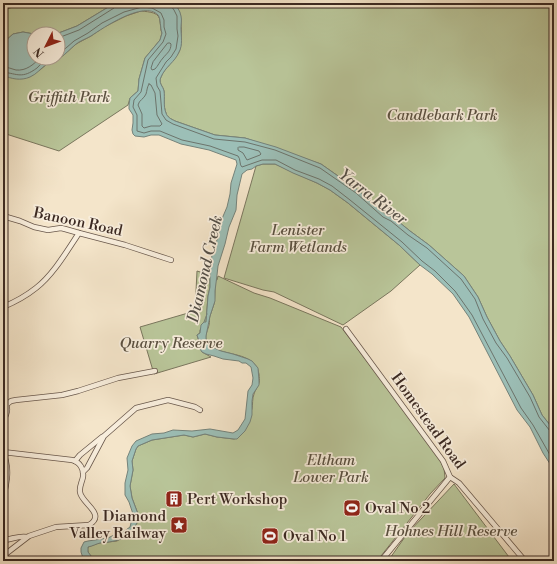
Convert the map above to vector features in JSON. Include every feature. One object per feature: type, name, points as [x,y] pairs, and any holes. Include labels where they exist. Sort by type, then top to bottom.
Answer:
[{"type":"street","name":"Banoon Road","points":[[3,216],[37,228],[48,230],[61,228],[125,245],[171,260]]},
{"type":"street","points":[[3,307],[17,301],[44,281],[79,234]]},
{"type":"street","name":"Homestead Road","points":[[346,329],[443,461],[450,477],[459,483],[524,561]]},
{"type":"street","points":[[3,421],[8,410],[8,407],[5,404],[11,401],[62,395],[118,378],[155,371]]},
{"type":"street","points":[[75,461],[80,455],[139,407],[168,400],[195,407],[200,410]]},
{"type":"street","points":[[83,472],[87,468],[104,436]]},
{"type":"street","points":[[3,498],[7,470],[4,453],[75,461],[80,464],[83,472],[80,492],[83,499],[94,511],[95,518],[91,524],[86,526],[56,527],[27,537],[3,556]]},
{"type":"street","points":[[381,561],[450,477]]},
{"type":"street","points":[[3,540],[20,536],[27,537]]},
{"type":"green space","points":[[53,3],[115,3],[77,26],[66,30],[66,26],[26,26],[26,33],[13,34],[3,43],[3,10],[17,6],[40,7]]},
{"type":"green space","name":"Candlebark Park","points":[[173,3],[554,3],[554,430],[542,415],[533,395],[500,341],[478,297],[464,276],[429,245],[394,218],[385,214],[358,190],[321,164],[245,138],[215,135],[175,121],[168,117],[165,110],[164,91],[160,83],[160,79],[165,70],[175,59],[180,48],[181,23],[179,11]]},
{"type":"green space","name":"Griffith Park","points":[[141,11],[154,13],[160,19],[162,33],[160,40],[145,58],[139,79],[138,91],[130,98],[128,105],[59,151],[3,133],[3,75],[40,70],[45,66],[66,66],[66,53],[76,44],[126,16]]},
{"type":"green space","name":"Lenister Farm Wetlands","points":[[263,164],[275,164],[330,190],[399,245],[420,265],[391,291],[343,325],[274,292],[224,278],[256,166]]},
{"type":"green space","name":"Quarry Reserve","points":[[197,271],[210,275],[206,322],[200,330],[200,333],[197,335],[202,352],[211,357],[154,374],[140,327],[195,311]]},
{"type":"green space","name":"Eltham Lower Park","points":[[218,276],[254,293],[341,327],[435,451],[444,468],[445,478],[430,494],[377,561],[95,561],[89,553],[88,547],[99,543],[117,541],[133,530],[137,523],[138,514],[132,498],[130,486],[133,470],[132,461],[138,446],[152,440],[184,435],[193,437],[205,434],[234,439],[240,436],[244,430],[252,409],[253,396],[259,384],[259,374],[256,366],[250,360],[242,356],[215,349],[209,345],[206,339],[214,304],[215,283]]},
{"type":"green space","name":"Hohnes Hill Reserve","points":[[454,484],[512,561],[388,561],[407,534]]},
{"type":"water","points":[[115,3],[173,3],[180,12],[181,18],[180,49],[175,59],[165,70],[160,79],[160,83],[164,91],[165,110],[169,118],[215,135],[245,138],[276,147],[321,164],[358,190],[385,214],[394,218],[429,245],[464,276],[478,297],[500,341],[533,395],[542,415],[554,430],[554,470],[543,453],[530,427],[517,410],[469,317],[453,294],[399,245],[330,190],[275,164],[263,164],[247,170],[242,174],[237,195],[236,210],[229,227],[218,266],[215,301],[206,336],[206,340],[212,347],[248,359],[258,368],[259,385],[253,394],[252,415],[250,422],[245,431],[237,439],[205,434],[193,437],[184,435],[152,440],[138,446],[132,461],[133,470],[130,486],[132,498],[138,514],[137,523],[130,533],[122,539],[88,547],[88,552],[95,561],[86,561],[81,552],[84,542],[119,535],[130,527],[133,514],[125,495],[125,483],[128,470],[127,458],[136,441],[152,434],[164,433],[173,430],[192,431],[210,429],[233,433],[238,430],[245,419],[248,391],[252,385],[253,378],[251,367],[246,363],[206,354],[202,352],[196,343],[199,341],[197,335],[200,333],[201,325],[206,322],[212,255],[218,238],[221,221],[227,207],[231,183],[237,164],[236,160],[209,150],[181,144],[159,135],[144,137],[135,136],[133,134],[133,115],[129,109],[130,98],[138,91],[139,79],[145,58],[160,40],[162,33],[158,15],[152,11],[143,11],[124,17],[78,42],[66,53],[66,30],[77,26]]},
{"type":"water","points":[[26,33],[26,66],[45,66],[30,77],[23,79],[9,78],[3,75],[3,43],[13,34]]},
{"type":"waterway","name":"Diamond Creek","points":[[204,322],[207,314]]},
{"type":"place","name":"Pert Workshop","points":[[174,499]]},
{"type":"place","name":"Oval No 2","points":[[352,508]]},
{"type":"place","name":"Diamond Valley Railway","points":[[179,525]]},
{"type":"place","name":"Oval No 1","points":[[270,536]]},
{"type":"water label","name":"Yarra River","points":[[373,197]]}]
